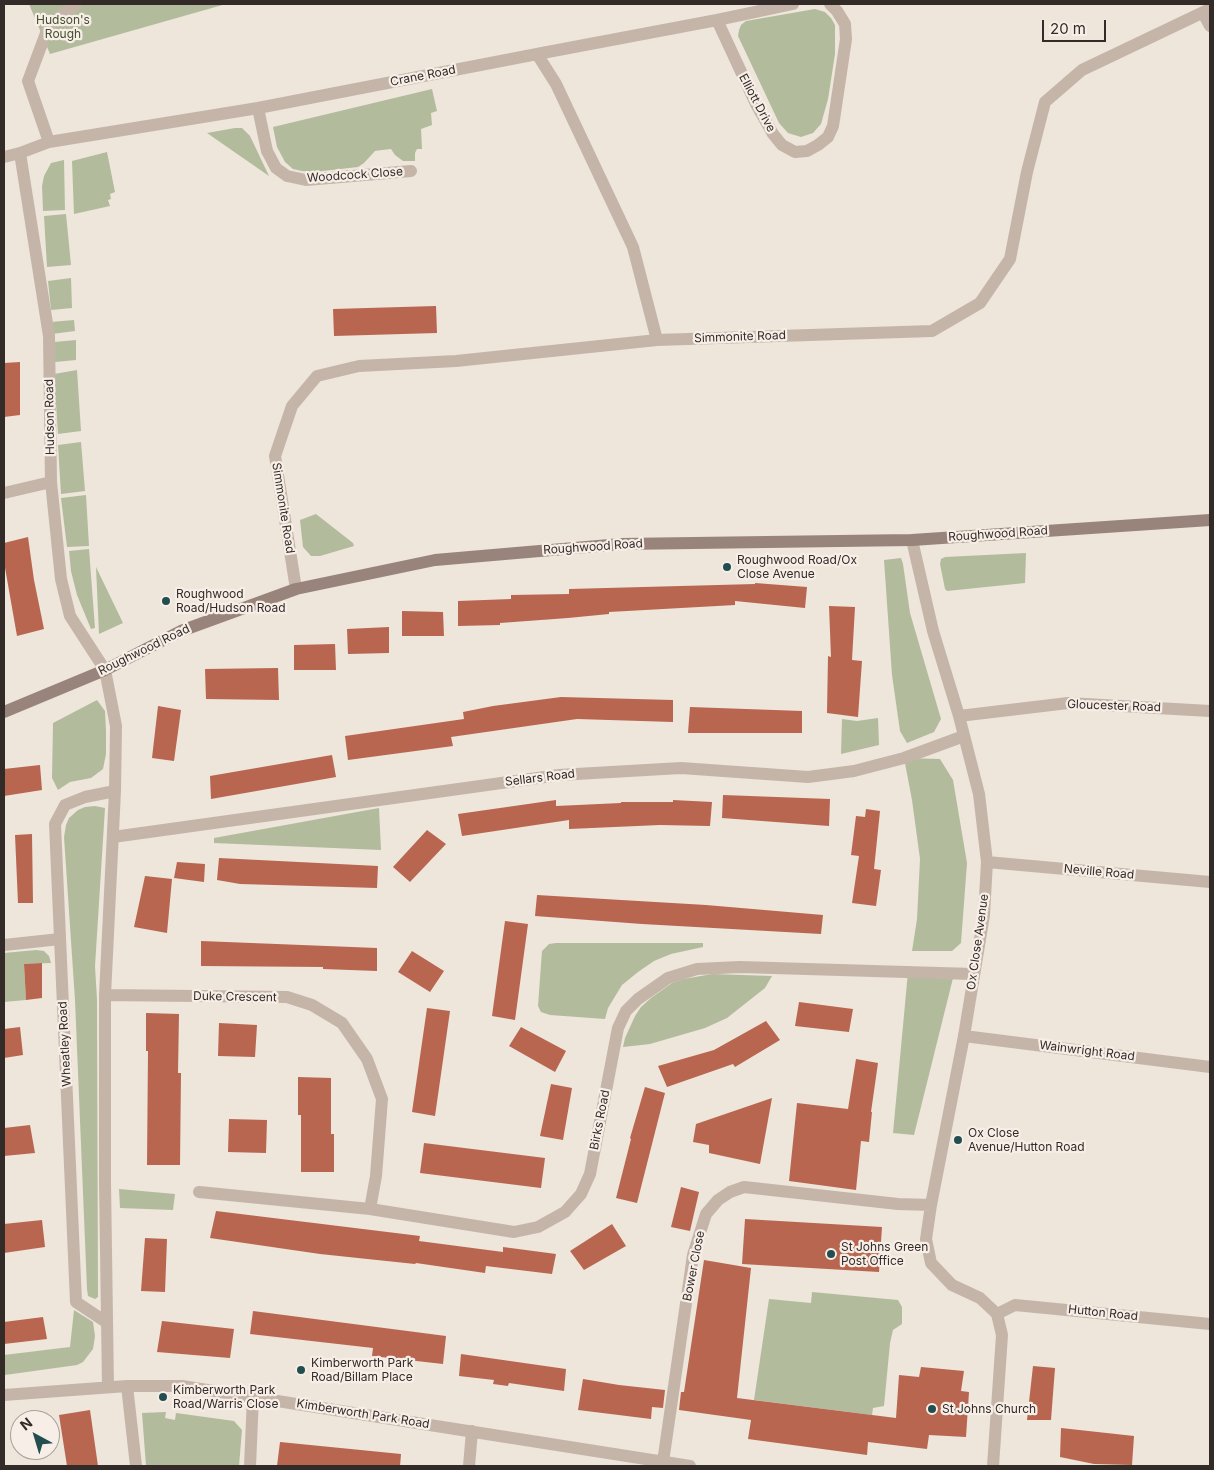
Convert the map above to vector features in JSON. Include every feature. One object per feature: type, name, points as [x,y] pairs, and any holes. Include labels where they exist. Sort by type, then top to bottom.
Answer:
[{"type":"street","points":[[48,142],[28,81],[49,25],[76,4]]},
{"type":"street","points":[[657,340],[632,247],[556,84],[537,54],[793,4]]},
{"type":"street","name":"Elliott Drive","points":[[717,20],[756,104],[773,134],[782,145],[795,152],[807,151],[828,137],[833,126],[846,39],[844,24],[837,11],[830,4]]},
{"type":"street","points":[[1206,11],[1210,26]]},
{"type":"street","name":"Simmonite Road","points":[[296,589],[275,456],[292,406],[317,376],[359,366],[456,362],[657,340],[932,331],[980,303],[1010,259],[1027,172],[1045,102],[1082,70],[1206,11]]},
{"type":"street","name":"Crane Road","points":[[4,157],[48,142],[258,108],[537,54]]},
{"type":"street","name":"Woodcock Close","points":[[258,108],[267,151],[276,168],[287,176],[306,180],[411,171]]},
{"type":"street","name":"Hudson Road","points":[[20,153],[49,336],[51,482],[61,579],[70,616],[105,670]]},
{"type":"street","points":[[4,493],[51,482]]},
{"type":"street","name":"Roughwood Road","points":[[4,712],[105,670],[181,631],[296,589],[435,560],[621,544],[912,540],[1210,520]]},
{"type":"street","name":"Ox Close Avenue","points":[[912,540],[934,631],[979,794],[987,862],[984,915],[964,1036],[931,1204],[926,1239],[931,1263],[952,1285],[980,1298],[997,1314]]},
{"type":"street","points":[[105,670],[116,726],[113,837],[104,995],[108,1387]]},
{"type":"street","name":"Gloucester Road","points":[[959,716],[1068,703],[1210,711]]},
{"type":"street","name":"Sellars Road","points":[[113,837],[559,775],[681,768],[808,777],[854,771],[896,760],[964,736]]},
{"type":"street","name":"Wheatley Road","points":[[106,1322],[76,1302],[55,824],[64,805],[85,797],[115,791]]},
{"type":"street","name":"Neville Road","points":[[987,862],[1210,882]]},
{"type":"street","points":[[4,945],[60,939]]},
{"type":"street","name":"Birks Road","points":[[199,1192],[370,1209],[514,1232],[538,1227],[565,1212],[581,1194],[590,1174],[618,1028],[626,1011],[638,998],[668,978],[697,969],[740,967],[973,974]]},
{"type":"street","name":"Duke Crescent","points":[[104,995],[287,997],[312,1005],[342,1023],[367,1059],[382,1099],[376,1176],[370,1209]]},
{"type":"street","name":"Wainwright Road","points":[[964,1036],[1210,1067]]},
{"type":"street","name":"Bower Close","points":[[663,1462],[693,1256],[706,1214],[718,1200],[730,1192],[744,1187],[898,1204],[931,1204]]},
{"type":"street","name":"Hutton Road","points":[[997,1314],[1015,1305],[1210,1324]]},
{"type":"street","points":[[993,1466],[1002,1336],[997,1314]]},
{"type":"street","points":[[127,1386],[136,1466]]},
{"type":"street","name":"Kimberworth Park Road","points":[[4,1395],[127,1386],[182,1386],[690,1466]]},
{"type":"street","points":[[250,1466],[253,1397]]},
{"type":"street","points":[[469,1466],[472,1431]]},
{"type":"green space","name":"Hudson's Rough","points":[[29,4],[226,4],[50,54]]},
{"type":"green space","points":[[815,9],[825,12],[835,25],[835,54],[828,99],[821,124],[813,133],[801,137],[788,133],[779,123],[738,36],[741,25],[746,21]]},
{"type":"green space","points":[[432,89],[437,111],[431,113],[432,125],[421,129],[422,149],[417,149],[415,161],[403,161],[391,149],[375,151],[358,167],[314,172],[302,171],[293,169],[285,162],[277,147],[273,127]]},
{"type":"green space","points":[[242,128],[250,136],[269,176],[207,133]]},
{"type":"green space","points":[[107,152],[115,192],[110,194],[111,199],[108,200],[110,206],[74,214],[72,161]]},
{"type":"green space","points":[[64,160],[65,210],[43,211],[42,186],[44,176],[51,163]]},
{"type":"green space","points":[[66,214],[71,265],[47,267],[44,216]]},
{"type":"green space","points":[[71,278],[72,308],[51,310],[48,281]]},
{"type":"green space","points":[[74,320],[75,331],[52,334],[51,322]]},
{"type":"green space","points":[[76,340],[76,360],[55,362],[54,342]]},
{"type":"green space","points":[[77,370],[81,431],[58,434],[54,374]]},
{"type":"green space","points":[[81,442],[85,491],[61,494],[58,445]]},
{"type":"green space","points":[[86,495],[89,546],[67,547],[61,498]]},
{"type":"green space","points":[[316,514],[353,543],[354,546],[320,556],[311,556],[303,547],[300,520]]},
{"type":"green space","points":[[89,549],[95,628],[91,629],[77,595],[71,571],[69,551]]},
{"type":"green space","points":[[1026,553],[1025,583],[947,591],[945,589],[940,564],[941,559],[945,557]]},
{"type":"green space","points":[[901,558],[910,613],[941,719],[934,732],[907,743],[900,731],[892,675],[884,560]]},
{"type":"green space","points":[[96,567],[123,623],[99,634]]},
{"type":"green space","points":[[97,700],[105,711],[106,754],[103,769],[91,778],[70,782],[58,790],[52,778],[53,723]]},
{"type":"green space","points":[[878,718],[879,745],[841,754],[842,719],[857,721]]},
{"type":"green space","points":[[904,758],[940,759],[953,780],[967,863],[961,943],[952,951],[912,951],[917,919],[920,859]]},
{"type":"green space","points":[[95,806],[105,808],[95,966],[97,1000],[98,1297],[95,1299],[88,1296],[87,1289],[75,1000],[64,837],[69,818],[78,810]]},
{"type":"green space","points":[[379,808],[381,850],[214,843],[214,838]]},
{"type":"green space","points":[[703,943],[703,947],[671,954],[654,961],[638,972],[622,985],[608,1008],[605,1019],[550,1015],[541,1012],[538,1006],[542,951],[549,944]]},
{"type":"green space","points":[[44,951],[49,956],[51,963],[24,964],[26,1000],[4,1002],[4,953]]},
{"type":"green space","points":[[908,972],[954,974],[914,1135],[893,1133]]},
{"type":"green space","points":[[712,974],[772,976],[765,988],[727,1018],[705,1028],[650,1044],[623,1047],[635,1016],[651,998],[672,983]]},
{"type":"green space","points":[[119,1189],[175,1194],[173,1210],[120,1208]]},
{"type":"green space","points":[[812,1292],[898,1300],[902,1307],[902,1324],[893,1330],[890,1343],[884,1406],[873,1408],[872,1415],[754,1400],[769,1299],[811,1303]]},
{"type":"green space","points":[[74,1310],[93,1322],[95,1336],[93,1349],[83,1362],[77,1365],[5,1375],[4,1355],[70,1347]]},
{"type":"green space","points":[[166,1412],[165,1418],[175,1420],[176,1413],[234,1421],[242,1430],[239,1466],[146,1466],[142,1413]]},
{"type":"building","points":[[436,306],[437,333],[334,336],[333,309]]},
{"type":"building","points":[[20,362],[20,415],[4,417],[4,363]]},
{"type":"building","points":[[28,537],[44,629],[17,636],[4,562],[4,543]]},
{"type":"building","points":[[755,583],[807,587],[805,608],[735,601],[735,605],[609,612],[609,614],[500,623],[500,625],[458,626],[458,601],[511,599],[511,595],[569,594],[569,589]]},
{"type":"building","points":[[829,606],[855,607],[852,660],[862,661],[858,717],[827,713],[828,656],[831,657]]},
{"type":"building","points":[[402,611],[443,612],[444,636],[402,636]]},
{"type":"building","points":[[389,627],[389,653],[348,654],[347,629]]},
{"type":"building","points":[[335,644],[336,670],[294,670],[294,645]]},
{"type":"building","points":[[278,668],[279,700],[206,699],[205,669]]},
{"type":"building","points":[[561,697],[673,700],[673,722],[577,719],[451,737],[453,746],[348,760],[345,736],[464,719],[463,712]]},
{"type":"building","points":[[158,706],[181,710],[174,761],[152,758]]},
{"type":"building","points":[[690,707],[802,711],[802,733],[688,733]]},
{"type":"building","points":[[332,755],[336,777],[211,799],[210,776]]},
{"type":"building","points":[[40,765],[42,790],[4,796],[4,769]]},
{"type":"building","points":[[723,795],[830,799],[829,826],[722,818]]},
{"type":"building","points":[[556,800],[556,806],[621,802],[673,802],[673,800],[712,802],[710,826],[660,825],[569,829],[569,820],[462,836],[458,814]]},
{"type":"building","points":[[866,809],[880,811],[874,869],[881,870],[876,906],[852,903],[859,856],[851,855],[856,816],[865,817]]},
{"type":"building","points":[[427,830],[446,844],[410,882],[393,867]]},
{"type":"building","points":[[32,834],[33,903],[18,903],[15,835]]},
{"type":"building","points":[[219,858],[378,866],[377,888],[240,884],[217,880]]},
{"type":"building","points":[[177,862],[205,864],[204,882],[174,878]]},
{"type":"building","points":[[145,876],[172,879],[167,933],[134,927]]},
{"type":"building","points":[[537,895],[706,905],[823,915],[821,934],[642,924],[535,916]]},
{"type":"building","points":[[505,921],[528,924],[515,1020],[492,1016]]},
{"type":"building","points":[[201,941],[377,948],[377,971],[323,969],[323,967],[201,966]]},
{"type":"building","points":[[412,951],[444,971],[430,992],[398,972]]},
{"type":"building","points":[[42,963],[42,998],[26,1000],[24,964]]},
{"type":"building","points":[[799,1002],[853,1009],[849,1032],[795,1026]]},
{"type":"building","points":[[427,1008],[450,1011],[435,1116],[412,1112]]},
{"type":"building","points":[[146,1013],[179,1014],[178,1073],[181,1073],[180,1165],[147,1165],[148,1051],[146,1051]]},
{"type":"building","points":[[766,1021],[780,1040],[735,1067],[733,1064],[667,1087],[658,1066],[714,1050]]},
{"type":"building","points":[[219,1023],[257,1025],[255,1057],[218,1056]]},
{"type":"building","points":[[20,1027],[23,1055],[4,1058],[4,1029]]},
{"type":"building","points":[[521,1027],[566,1051],[555,1072],[509,1046]]},
{"type":"building","points":[[856,1059],[878,1063],[869,1142],[861,1141],[856,1190],[789,1181],[797,1103],[848,1109]]},
{"type":"building","points":[[298,1077],[331,1078],[331,1134],[334,1134],[334,1172],[301,1172],[301,1115],[298,1115]]},
{"type":"building","points":[[551,1084],[572,1088],[563,1140],[540,1136]]},
{"type":"building","points":[[645,1087],[665,1093],[637,1203],[616,1198],[630,1138]]},
{"type":"building","points":[[772,1098],[760,1164],[709,1153],[709,1145],[693,1142],[696,1124]]},
{"type":"building","points":[[229,1119],[267,1120],[266,1153],[228,1152]]},
{"type":"building","points":[[30,1125],[35,1153],[4,1156],[4,1128]]},
{"type":"building","points":[[424,1143],[545,1158],[541,1188],[420,1173]]},
{"type":"building","points":[[681,1187],[699,1192],[690,1231],[671,1227]]},
{"type":"building","points":[[216,1211],[420,1236],[419,1241],[503,1252],[503,1247],[556,1254],[552,1274],[486,1266],[485,1273],[416,1263],[320,1254],[210,1238]]},
{"type":"building","points":[[745,1219],[882,1227],[879,1272],[742,1264]]},
{"type":"building","points":[[42,1220],[45,1247],[4,1253],[4,1224]]},
{"type":"building","points":[[612,1224],[626,1246],[584,1270],[570,1251]]},
{"type":"building","points":[[145,1238],[167,1239],[165,1292],[141,1291]]},
{"type":"building","points":[[704,1260],[751,1268],[737,1398],[896,1418],[899,1375],[919,1377],[921,1367],[964,1371],[961,1391],[969,1392],[966,1437],[929,1435],[927,1449],[868,1442],[867,1455],[748,1439],[751,1420],[679,1410],[681,1392],[684,1392]]},
{"type":"building","points":[[253,1311],[446,1336],[443,1364],[372,1356],[373,1348],[250,1334]]},
{"type":"building","points":[[43,1317],[47,1339],[4,1344],[4,1322]]},
{"type":"building","points":[[162,1321],[234,1329],[230,1358],[157,1352]]},
{"type":"building","points":[[461,1354],[566,1369],[564,1391],[509,1383],[508,1386],[493,1384],[494,1380],[459,1376]]},
{"type":"building","points":[[1033,1366],[1055,1368],[1051,1420],[1027,1420]]},
{"type":"building","points":[[583,1379],[665,1390],[663,1408],[652,1407],[651,1419],[578,1410]]},
{"type":"building","points":[[90,1410],[98,1466],[67,1466],[60,1415]]},
{"type":"building","points":[[1061,1428],[1134,1436],[1132,1465],[1094,1464],[1060,1457]]},
{"type":"building","points":[[280,1442],[401,1454],[400,1466],[277,1466]]},
{"type":"place","name":"Roughwood Road/Ox Close Avenue","points":[[727,567]]},
{"type":"place","name":"Roughwood Road/Hudson Road","points":[[166,601]]},
{"type":"place","name":"Ox Close Avenue/Hutton Road","points":[[958,1140]]},
{"type":"place","name":"St Johns Green Post Office","points":[[831,1254]]},
{"type":"place","name":"Kimberworth Park Road/Billam Place","points":[[301,1370]]},
{"type":"place","name":"Kimberworth Park Road/Warris Close","points":[[163,1397]]},
{"type":"place","name":"St Johns Church","points":[[932,1409]]}]
